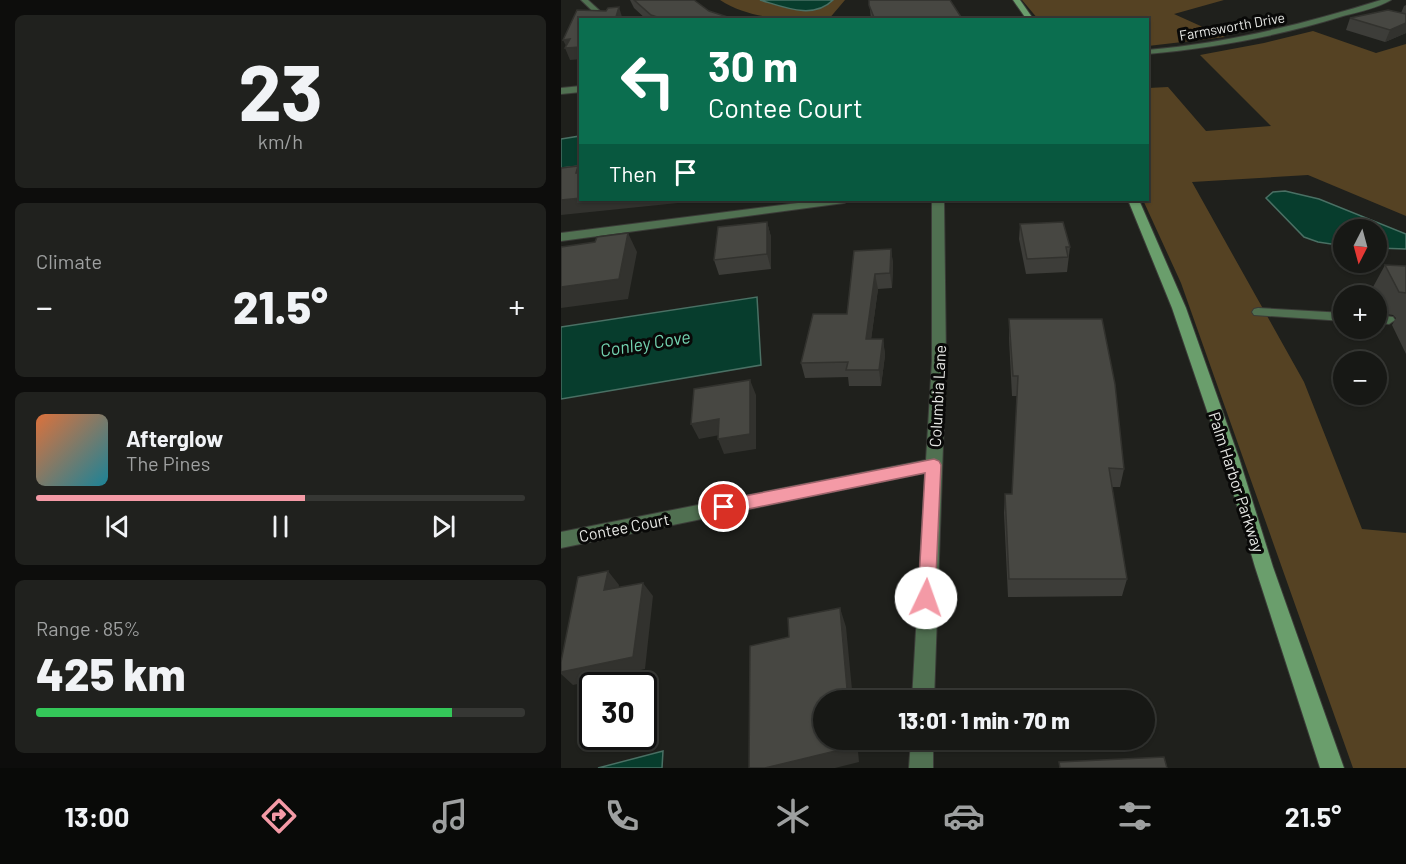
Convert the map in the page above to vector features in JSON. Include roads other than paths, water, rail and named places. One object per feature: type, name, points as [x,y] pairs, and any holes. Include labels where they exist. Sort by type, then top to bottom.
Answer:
[{"type":"street","points":[[584,0],[605,18]]},
{"type":"street","points":[[1016,0],[1030,18]]},
{"type":"street","name":"Farmsworth Drive","points":[[1149,52],[1217,45],[1263,37],[1388,0]]},
{"type":"street","points":[[1359,9],[1378,15]]},
{"type":"street","points":[[561,91],[579,89]]},
{"type":"street","points":[[561,237],[836,201]]},
{"type":"street","name":"Columbia Lane","points":[[923,690],[941,304],[938,201]]},
{"type":"street","name":"Palm Harbor Parkway","points":[[1133,201],[1179,308],[1231,458],[1264,567],[1332,768]]},
{"type":"street","name":"Contee Court","points":[[561,540],[934,465]]},
{"type":"street","points":[[921,768],[922,750]]},
{"type":"lane","points":[[1258,312],[1333,316]]},
{"type":"water","points":[[760,0],[833,0],[825,6],[807,11]]},
{"type":"water","points":[[579,136],[579,166],[561,168],[561,139]]},
{"type":"water","points":[[1285,191],[1319,199],[1369,219],[1333,219],[1333,244],[1318,242],[1304,237],[1266,198],[1273,192]]},
{"type":"water","points":[[1387,226],[1406,234],[1406,249],[1387,248]]},
{"type":"water","name":"Conley Cove","points":[[757,297],[761,365],[561,399],[561,327]]},
{"type":"water","points":[[663,751],[662,768],[598,768]]}]
